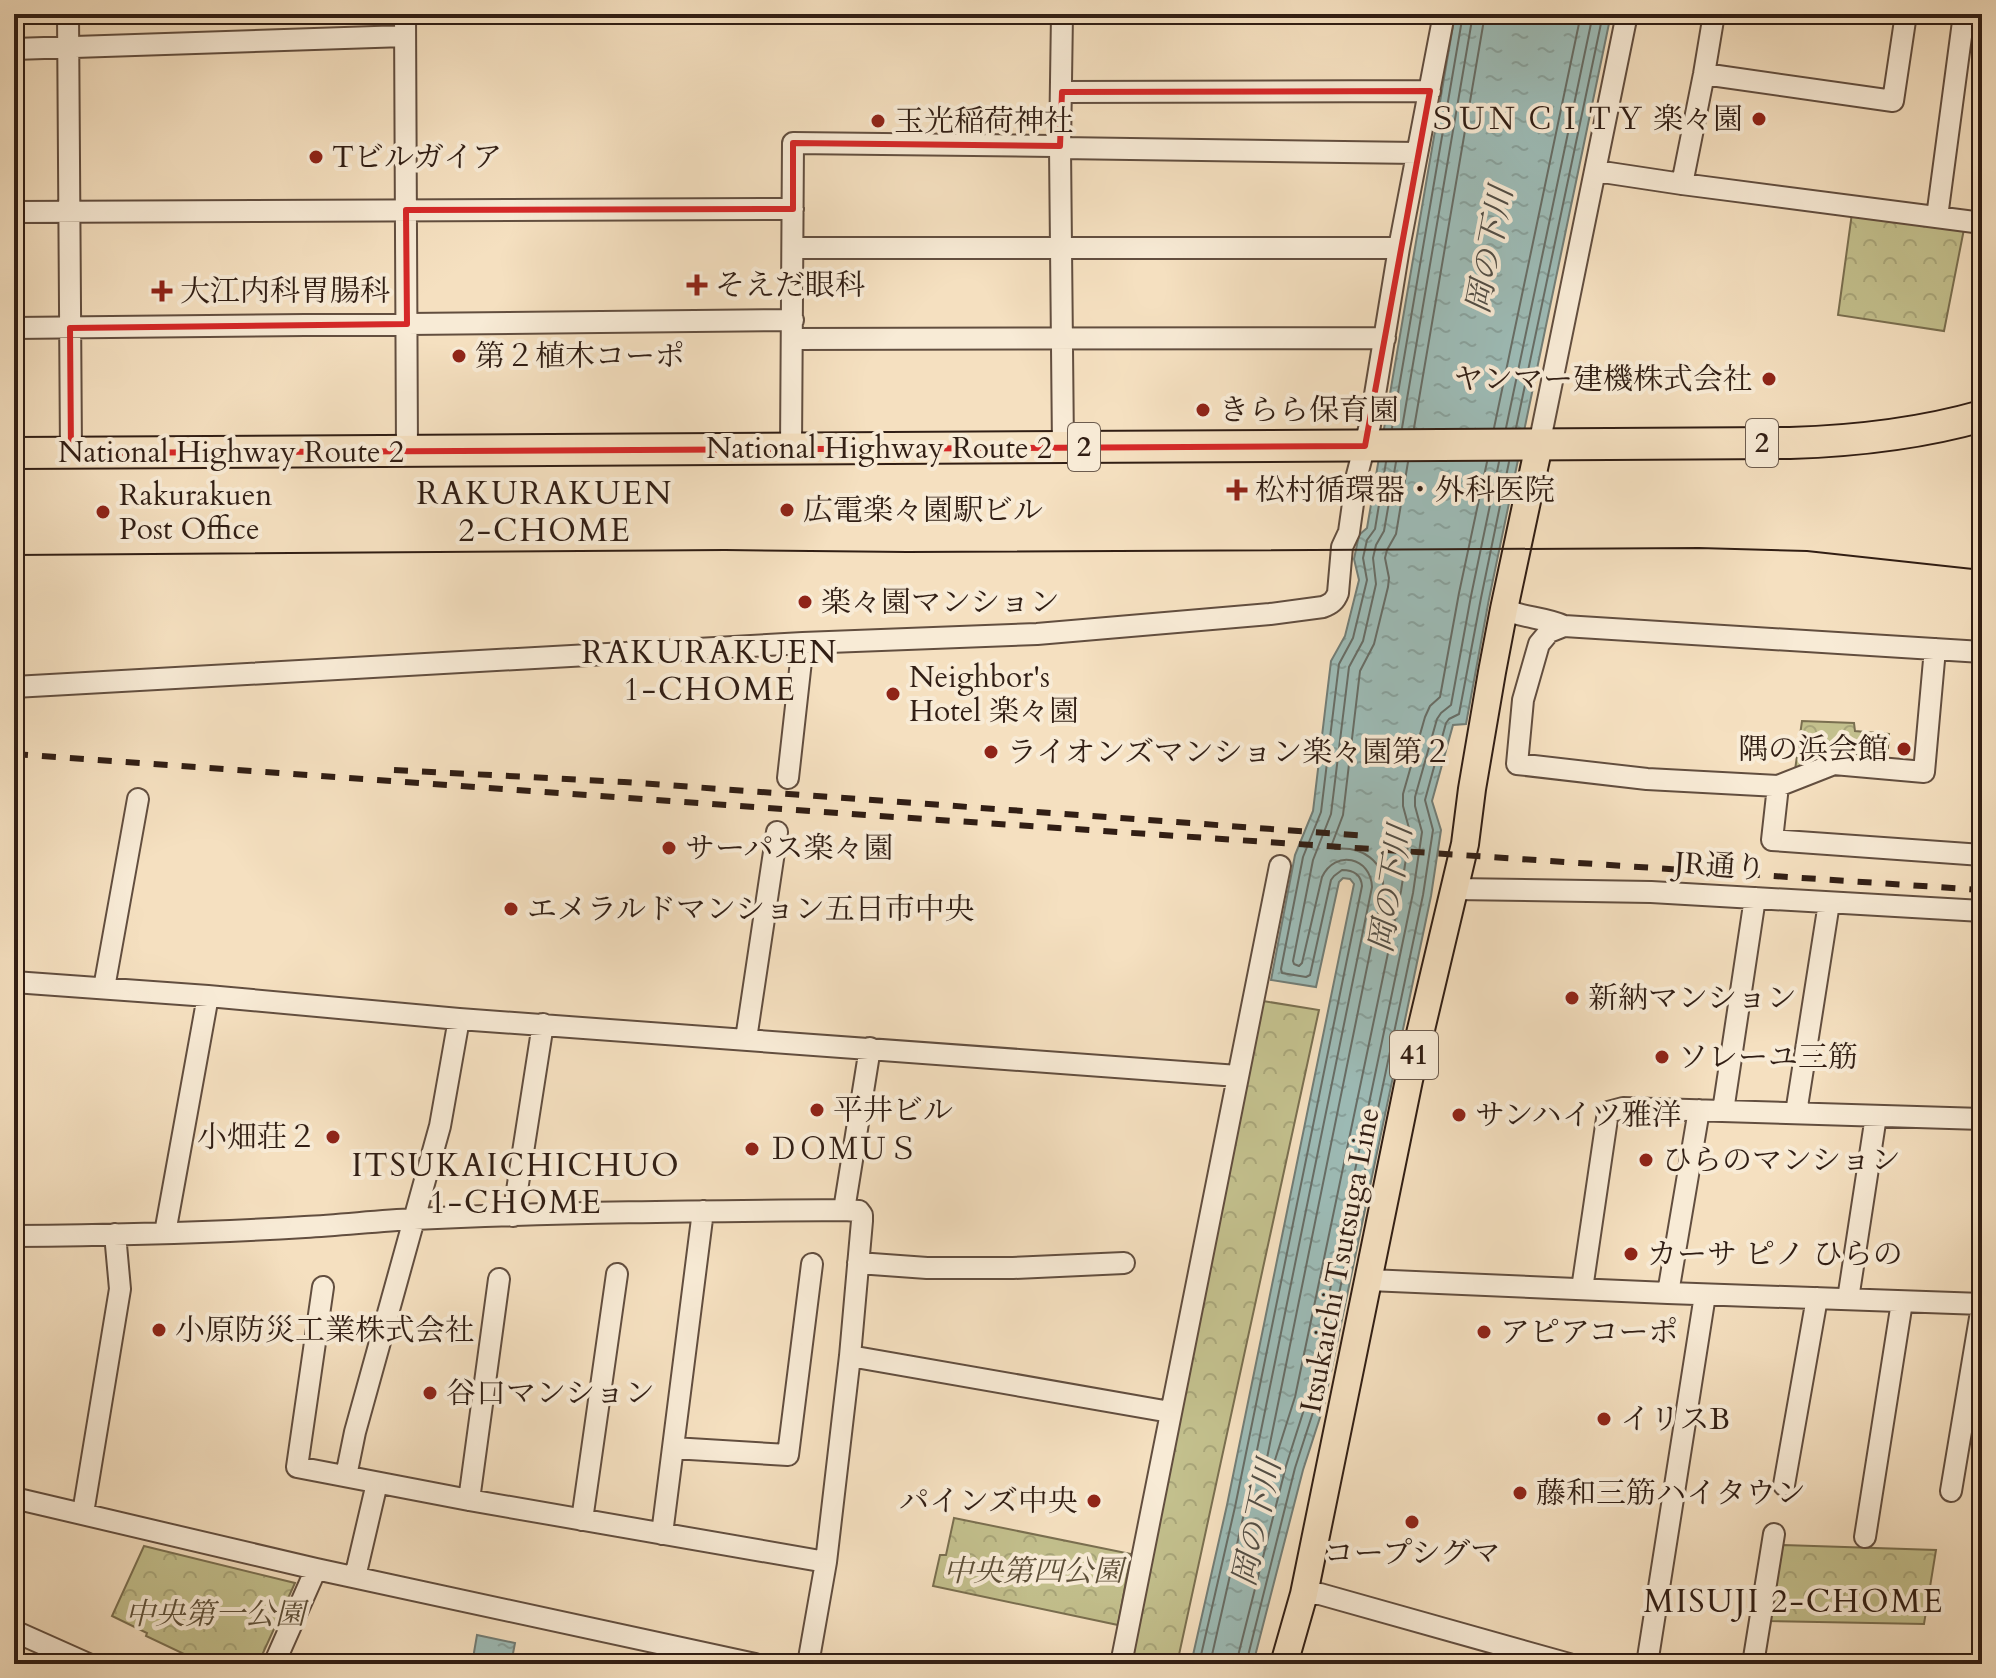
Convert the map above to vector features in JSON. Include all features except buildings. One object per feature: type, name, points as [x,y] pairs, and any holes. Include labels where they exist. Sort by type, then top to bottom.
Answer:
[{"type":"highway","name":"National Highway Route 2","points":[[14,453],[1834,442],[1920,431],[1982,416]]},
{"type":"main road","name":"Itsukaichi Tsutsuga Line","points":[[1284,1664],[1304,1594],[1409,1080],[1465,844],[1530,445]]},
{"type":"street","points":[[68,14],[71,453]]},
{"type":"street","points":[[405,14],[407,451]]},
{"type":"street","points":[[1062,14],[1063,447]]},
{"type":"street","points":[[14,687],[803,643],[1037,634],[1254,616],[1323,607],[1335,600],[1338,593],[1342,549],[1349,535],[1356,482],[1371,446],[1399,248],[1444,14]]},
{"type":"street","points":[[1530,445],[1596,171],[1627,14]]},
{"type":"street","points":[[1682,184],[1714,14]]},
{"type":"street","points":[[1704,74],[1893,101],[1906,14]]},
{"type":"street","points":[[1937,217],[1964,14]]},
{"type":"street","points":[[14,49],[405,36]]},
{"type":"street","points":[[1062,92],[1430,91]]},
{"type":"street","points":[[791,449],[793,143],[1417,153]]},
{"type":"street","points":[[1596,171],[1982,223]]},
{"type":"street","points":[[14,212],[793,209]]},
{"type":"street","points":[[793,248],[1399,248]]},
{"type":"street","points":[[14,328],[407,324],[1061,338],[1385,338]]},
{"type":"street","points":[[1504,609],[1515,615],[1523,614],[1558,623],[1642,632],[1982,652]]},
{"type":"street","points":[[1558,623],[1539,644],[1523,700],[1517,764],[1647,779],[1778,786],[1834,764],[1924,772],[1935,649]]},
{"type":"street","points":[[788,778],[803,643]]},
{"type":"street","points":[[1488,695],[1523,700]]},
{"type":"street","points":[[1778,786],[1772,840],[1982,855]]},
{"type":"street","points":[[104,988],[138,799]]},
{"type":"street","points":[[746,1039],[777,832]]},
{"type":"street","points":[[1121,1664],[1280,866]]},
{"type":"street","name":"JR通り","points":[[1454,889],[1605,890],[1982,911]]},
{"type":"street","points":[[1723,1111],[1755,898]]},
{"type":"street","points":[[1796,1113],[1829,903]]},
{"type":"street","points":[[14,982],[459,1019],[1238,1076]]},
{"type":"street","points":[[165,1233],[208,996]]},
{"type":"street","points":[[346,1476],[355,1432],[440,1126],[459,1019]]},
{"type":"street","points":[[513,1216],[543,1024]]},
{"type":"street","points":[[844,1210],[870,1048]]},
{"type":"street","points":[[1582,1289],[1608,1112],[1623,1108],[1982,1119]]},
{"type":"street","points":[[1668,1293],[1699,1110]]},
{"type":"street","points":[[1848,1299],[1876,1116]]},
{"type":"street","points":[[662,1534],[703,1211]]},
{"type":"street","points":[[14,1236],[165,1233],[513,1216],[859,1211],[862,1215],[850,1356],[826,1562],[808,1664]]},
{"type":"street","points":[[83,1513],[120,1289],[115,1234]]},
{"type":"street","points":[[858,1263],[927,1268],[1124,1263]]},
{"type":"street","points":[[673,1448],[788,1455],[812,1264]]},
{"type":"street","points":[[582,1520],[617,1274]]},
{"type":"street","points":[[469,1500],[499,1279]]},
{"type":"street","points":[[1369,1280],[1982,1305],[1951,1491]]},
{"type":"street","points":[[323,1287],[297,1467],[826,1562]]},
{"type":"street","points":[[1647,1664],[1705,1295]]},
{"type":"street","points":[[1784,1485],[1817,1298]]},
{"type":"street","points":[[1865,1537],[1902,1302]]},
{"type":"street","points":[[850,1356],[1170,1412]]},
{"type":"street","points":[[355,1577],[377,1483]]},
{"type":"street","points":[[14,1498],[696,1658],[755,1664]]},
{"type":"street","points":[[1753,1664],[1774,1534]]},
{"type":"street","points":[[274,1664],[316,1569]]},
{"type":"street","points":[[1304,1594],[1320,1594],[1569,1664]]},
{"type":"street","points":[[14,1631],[88,1664]]},
{"type":"highlighted area","points":[[1430,91],[1365,446],[71,453],[70,328],[407,324],[406,210],[793,209],[793,143],[1060,146],[1062,92]]},
{"type":"green space","points":[[1852,213],[1964,229],[1944,331],[1838,315]]},
{"type":"green space","points":[[1802,721],[1854,723],[1855,731],[1889,734],[1887,762],[1795,770]]},
{"type":"green space","points":[[1263,1001],[1319,1010],[1177,1664],[1128,1664]]},
{"type":"green space","name":"中央第四公園","points":[[954,1518],[1131,1554],[1118,1625],[933,1586],[940,1555],[946,1555]]},
{"type":"green space","points":[[1783,1545],[1936,1550],[1924,1624],[1769,1621]]},
{"type":"green space","name":"中央第一公園","points":[[144,1546],[295,1583],[258,1664],[205,1664],[112,1616]]},
{"type":"water","name":"岡の下川","points":[[1455,14],[1611,14],[1489,599],[1466,724],[1453,725],[1432,801],[1441,830],[1431,896],[1324,1405],[1303,1470],[1253,1664],[1191,1664],[1227,1505],[1354,884],[1350,879],[1343,878],[1339,882],[1316,987],[1271,980],[1295,855],[1313,811],[1331,661],[1345,636],[1359,580],[1354,559],[1359,535],[1367,528]]},
{"type":"water","points":[[477,1635],[515,1643],[511,1664],[472,1664]]},
{"type":"tram line","points":[[14,555],[1699,548],[1807,551],[1982,570]]},
{"type":"railway","points":[[14,754],[1982,890]]},
{"type":"railway","points":[[394,770],[624,782],[1368,836]]},
{"type":"place","name":"ＳＵＮ ＣＩＴＹ 楽々園","points":[[1759,119]]},
{"type":"place","name":"玉光稲荷神社","points":[[878,121]]},
{"type":"place","name":"Tビルガイア","points":[[316,157]]},
{"type":"place","name":"そえだ眼科","points":[[697,285]]},
{"type":"place","name":"大江内科胃腸科","points":[[162,291]]},
{"type":"place","name":"第２植木コーポ","points":[[459,356]]},
{"type":"place","name":"ヤンマー建機株式会社","points":[[1769,379]]},
{"type":"place","name":"きらら保育園","points":[[1203,410]]},
{"type":"place","name":"松村循環器・外科医院","points":[[1237,490]]},
{"type":"place","name":"広電楽々園駅ビル","points":[[787,510]]},
{"type":"place","name":"Rakurakuen Post Office","points":[[103,512]]},
{"type":"place","name":"楽々園マンション","points":[[805,602]]},
{"type":"place","name":"Neighbor's Hotel 楽々園","points":[[893,694]]},
{"type":"place","name":"隅の浜会館","points":[[1904,749]]},
{"type":"place","name":"ライオンズマンション楽々園第２","points":[[991,752]]},
{"type":"place","name":"サーパス楽々園","points":[[669,848]]},
{"type":"place","name":"エメラルドマンション五日市中央","points":[[511,909]]},
{"type":"place","name":"新納マンション","points":[[1572,998]]},
{"type":"place","name":"ソレーユ三筋","points":[[1662,1057]]},
{"type":"place","name":"平井ビル","points":[[817,1110]]},
{"type":"place","name":"サンハイツ雅洋","points":[[1459,1115]]},
{"type":"place","name":"小畑荘２","points":[[333,1137]]},
{"type":"place","name":"ＤＯＭＵＳ","points":[[752,1149]]},
{"type":"place","name":"ひらのマンション","points":[[1646,1160]]},
{"type":"place","name":"カーサ ピノ ひらの","points":[[1631,1254]]},
{"type":"place","name":"小原防災工業株式会社","points":[[159,1330]]},
{"type":"place","name":"アピアコーポ","points":[[1484,1332]]},
{"type":"place","name":"谷口マンション","points":[[430,1393]]},
{"type":"place","name":"イリスB","points":[[1604,1419]]},
{"type":"place","name":"藤和三筋ハイタウン","points":[[1520,1493]]},
{"type":"place","name":"パインズ中央","points":[[1094,1501]]},
{"type":"place","name":"コープシグマ","points":[[1412,1522]]},
{"type":"district","name":"RAKURAKUEN 2-CHOME","points":[[545,512]]},
{"type":"district","name":"RAKURAKUEN 1-CHOME","points":[[710,672]]},
{"type":"district","name":"ITSUKAICHICHUO 1-CHOME","points":[[516,1184]]},
{"type":"district","name":"MISUJI 2-CHOME","points":[[1794,1602]]}]
